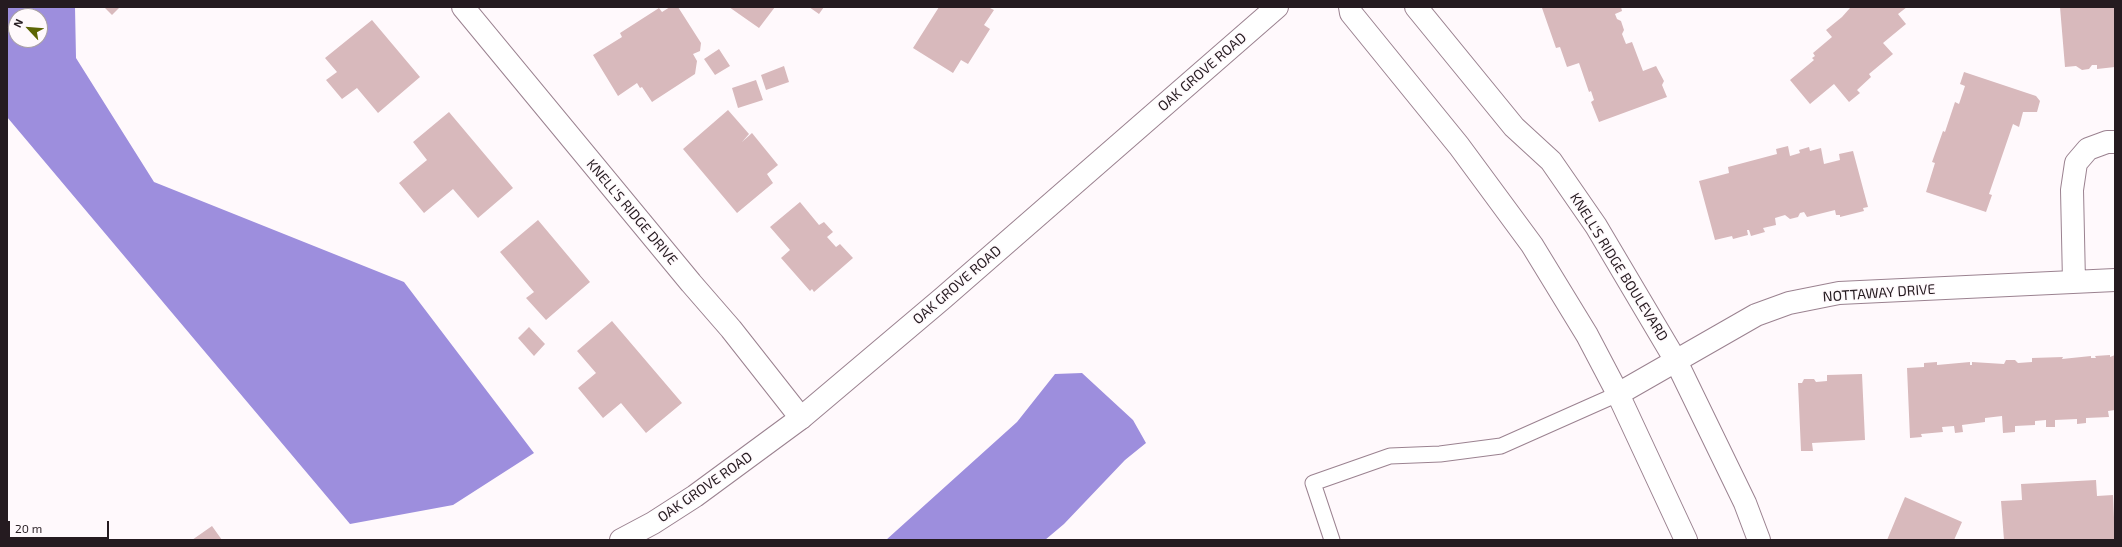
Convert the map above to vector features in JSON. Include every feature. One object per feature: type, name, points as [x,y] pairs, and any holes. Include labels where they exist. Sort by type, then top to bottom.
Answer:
[{"type":"street","name":"OAK GROVE ROAD","points":[[621,540],[653,523],[695,496],[801,418],[943,298],[1277,7]]},
{"type":"street","points":[[1350,7],[1351,13],[1459,146],[1532,244],[1587,335],[1618,394],[1686,540]]},
{"type":"street","name":"KNELL'S RIDGE BOULEVARD","points":[[1416,7],[1514,127],[1551,161],[1596,226],[1676,361],[1745,502],[1759,540]]},
{"type":"street","name":"KNELL'S RIDGE DRIVE","points":[[474,11],[691,284],[731,328],[801,418]]},
{"type":"street","points":[[2074,282],[2072,190],[2076,163],[2088,149],[2107,142],[2115,142]]},
{"type":"street","name":"NOTTAWAY DRIVE","points":[[1618,394],[1756,315],[1789,303],[1839,293],[2115,280]]},
{"type":"lane","points":[[1332,540],[1313,483],[1390,456],[1440,454],[1502,446],[1618,394]]},
{"type":"shaded area","points":[[7,7],[75,7],[76,58],[154,182],[404,282],[534,453],[453,505],[350,524],[7,117]]},
{"type":"shaded area","points":[[1082,373],[1133,420],[1146,443],[1125,460],[1064,524],[1045,540],[886,540],[1017,422],[1055,374]]},
{"type":"building","points":[[104,7],[120,7],[112,15]]},
{"type":"building","points":[[670,7],[678,7],[701,43],[700,51],[693,54],[697,61],[695,74],[652,102],[642,87],[640,88],[637,83],[618,96],[593,55],[622,37],[620,33],[659,8],[662,12]]},
{"type":"building","points":[[729,7],[775,7],[759,28]]},
{"type":"building","points":[[809,7],[824,7],[819,14]]},
{"type":"building","points":[[939,7],[988,7],[994,10],[984,25],[990,29],[968,64],[961,60],[953,73],[913,48]]},
{"type":"building","points":[[1621,7],[1622,11],[1615,14],[1617,19],[1621,21],[1624,30],[1622,34],[1626,44],[1632,42],[1643,71],[1656,66],[1664,81],[1662,85],[1667,97],[1599,122],[1591,102],[1594,100],[1591,91],[1589,92],[1579,63],[1567,67],[1560,47],[1556,48],[1542,8]]},
{"type":"building","points":[[1849,7],[1907,7],[1898,14],[1906,24],[1883,43],[1893,54],[1869,74],[1871,77],[1857,90],[1860,93],[1849,102],[1834,84],[1810,104],[1790,80],[1814,60],[1812,58],[1815,56],[1813,53],[1832,37],[1826,30],[1842,17],[1850,8]]},
{"type":"building","points":[[2060,7],[2115,7],[2115,67],[2097,69],[2097,65],[2092,65],[2089,69],[2082,70],[2076,66],[2065,67]]},
{"type":"building","points":[[372,20],[420,77],[378,113],[357,88],[342,99],[326,80],[337,72],[325,58]]},
{"type":"building","points":[[719,49],[730,66],[715,75],[704,59]]},
{"type":"building","points":[[784,66],[789,82],[766,90],[761,75]]},
{"type":"building","points":[[1964,72],[2036,96],[2040,101],[2037,112],[2023,112],[2019,127],[2013,124],[1989,194],[1992,195],[1986,212],[1926,192],[1935,163],[1932,162],[1943,131],[1945,132],[1955,102],[1959,104],[1965,86],[1960,84]]},
{"type":"building","points":[[756,80],[763,100],[738,108],[732,88]]},
{"type":"building","points":[[728,110],[749,134],[742,142],[752,133],[778,165],[767,174],[773,183],[737,213],[683,149]]},
{"type":"building","points":[[449,112],[513,188],[478,218],[453,189],[424,213],[399,183],[427,160],[413,142]]},
{"type":"building","points":[[1788,146],[1790,156],[1800,153],[1799,150],[1809,147],[1810,151],[1821,148],[1824,164],[1840,160],[1839,154],[1853,151],[1868,207],[1863,208],[1864,211],[1840,217],[1840,215],[1836,215],[1835,210],[1807,217],[1804,212],[1800,213],[1798,217],[1790,219],[1785,215],[1775,218],[1776,225],[1763,228],[1765,232],[1751,236],[1749,230],[1747,230],[1748,235],[1733,239],[1732,236],[1715,240],[1699,181],[1729,173],[1728,167],[1777,154],[1776,149]]},
{"type":"building","points":[[800,202],[819,225],[824,222],[833,232],[827,237],[836,247],[840,244],[853,258],[814,292],[812,289],[810,291],[781,258],[790,250],[770,227]]},
{"type":"building","points":[[538,220],[590,282],[546,320],[526,298],[534,292],[500,252]]},
{"type":"building","points":[[612,321],[682,403],[646,433],[621,403],[603,418],[578,388],[596,373],[577,351]]},
{"type":"building","points":[[529,327],[545,344],[534,356],[518,338]]},
{"type":"building","points":[[2110,355],[2110,357],[2115,355],[2115,410],[2108,411],[2109,417],[2086,418],[2086,423],[2077,424],[2077,419],[2055,420],[2055,427],[2046,427],[2046,420],[2035,421],[2035,425],[2015,426],[2015,432],[2003,433],[2002,416],[1985,418],[1985,422],[1962,425],[1963,432],[1955,433],[1954,426],[1942,427],[1943,432],[1921,434],[1922,437],[1910,438],[1907,368],[1924,367],[1924,363],[1937,362],[1937,365],[1970,362],[1970,365],[1972,365],[1972,362],[2004,364],[2006,360],[2015,360],[2018,363],[2032,362],[2032,358],[2063,357],[2062,359],[2091,356],[2091,358],[2096,358],[2095,356]]},
{"type":"building","points":[[1862,374],[1865,440],[1812,443],[1813,451],[1801,451],[1798,383],[1802,383],[1804,379],[1814,379],[1816,382],[1827,381],[1827,375]]},
{"type":"building","points":[[2096,480],[2097,496],[2113,495],[2115,540],[2004,540],[2001,501],[2022,500],[2021,484]]},
{"type":"building","points":[[1905,497],[1962,522],[1954,540],[1887,540]]},
{"type":"building","points":[[212,526],[222,540],[192,540]]}]
